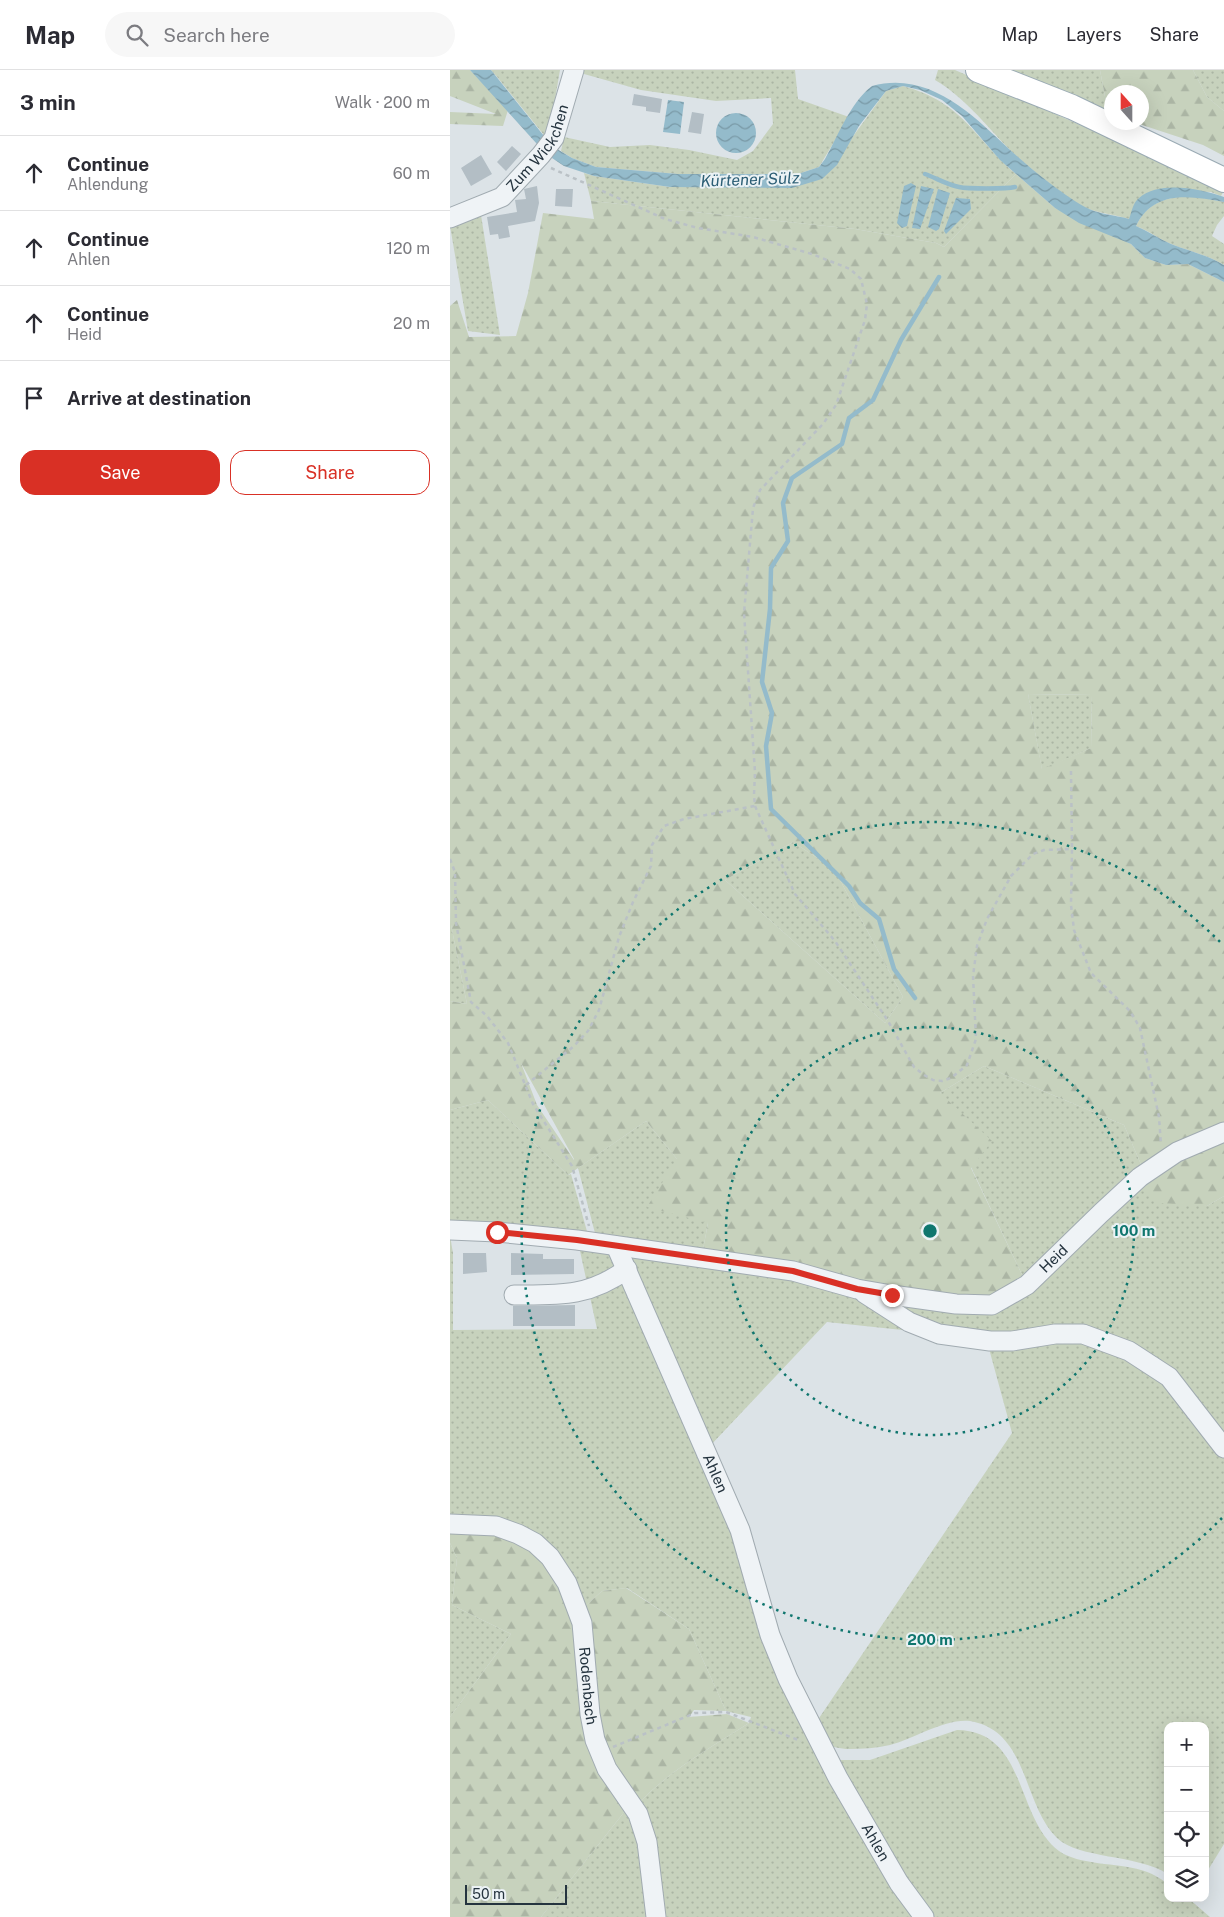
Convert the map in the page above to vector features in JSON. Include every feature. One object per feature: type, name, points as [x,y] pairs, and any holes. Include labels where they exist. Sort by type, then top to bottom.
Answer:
[{"type":"main road","points":[[978,70],[1072,108],[1224,180]]},
{"type":"street","name":"Zum Wickchen","points":[[450,218],[502,197],[539,157],[554,138],[574,70]]},
{"type":"street","name":"Heid","points":[[857,1289],[956,1304],[992,1305],[1028,1286],[1101,1212],[1140,1177],[1176,1152],[1224,1132]]},
{"type":"street","points":[[450,1230],[497,1232],[593,1242],[801,1272],[857,1289],[909,1322],[939,1334],[990,1341],[1012,1341],[1055,1334],[1083,1334],[1129,1351],[1169,1377],[1224,1448]]},
{"type":"street","name":"Ahlen","points":[[616,1246],[740,1530],[770,1635],[821,1748],[899,1883],[924,1917]]},
{"type":"street","points":[[514,1295],[558,1295],[583,1292],[606,1284],[627,1269]]},
{"type":"street","name":"Rodenbach","points":[[450,1524],[496,1526],[518,1534],[550,1557],[563,1577],[576,1602],[582,1623],[590,1714],[595,1740],[607,1769],[638,1814],[647,1842],[656,1917]]},
{"type":"path","points":[[539,157],[665,220],[698,228],[753,237],[812,254],[850,269],[860,279],[866,304],[865,320],[836,405],[823,424],[760,490],[753,508],[744,612],[755,806],[795,894],[836,941],[888,1020],[914,1067],[933,1080],[942,1081],[957,1074],[966,1065],[973,1049],[976,1022],[973,976],[977,946],[987,920],[1011,876],[1033,854],[1044,850],[1072,849]]},
{"type":"path","points":[[1071,771],[1071,905],[1074,930],[1091,973],[1130,1011],[1140,1028],[1159,1117],[1163,1160]]},
{"type":"path","points":[[526,1085],[574,1046],[588,1031],[599,1010],[623,928],[633,902],[651,866],[652,845],[664,826],[684,819],[755,806]]},
{"type":"path","points":[[450,859],[455,872],[456,923],[471,1002],[498,1028],[508,1043],[542,1120],[572,1166],[593,1242]]},
{"type":"path","points":[[600,1753],[695,1713],[726,1712],[821,1748]]},
{"type":"green space","points":[[450,70],[470,70],[508,110],[503,126],[450,124],[450,112],[496,114],[450,96]]},
{"type":"green space","points":[[491,70],[560,70],[548,140],[498,78]]},
{"type":"green space","points":[[584,70],[795,70],[798,99],[849,117],[819,167],[798,174],[678,174],[596,167],[572,158],[561,151],[564,137],[610,147],[650,145],[689,150],[737,160],[753,151],[773,124],[771,98],[716,101],[641,90],[584,74]]},
{"type":"green space","points":[[938,70],[955,70],[1221,187],[1224,190],[1221,196],[1211,192],[1159,190],[1129,219],[1088,209],[1059,191],[1008,148],[965,103],[935,80]]},
{"type":"green space","points":[[1006,70],[1100,70],[1104,92],[1104,111]]},
{"type":"green space","points":[[1100,70],[1193,70],[1207,97],[1224,111],[1224,156],[1203,145],[1149,127],[1149,85],[1104,85],[1104,92]]},
{"type":"green space","points":[[1193,70],[1224,70],[1224,111],[1207,97]]},
{"type":"green space","points":[[903,86],[924,93],[954,111],[1016,174],[944,247],[936,243],[855,229],[591,201],[584,173],[670,187],[822,179],[886,91]]},
{"type":"green space","points":[[1016,174],[1055,208],[1131,244],[1145,258],[1166,265],[1188,264],[1224,282],[1224,1128],[1143,1169],[1124,1125],[984,1066],[940,1093],[992,1141],[971,1168],[1026,1283],[1008,1294],[956,1300],[702,1255],[708,1223],[647,1207],[677,1159],[646,1121],[568,1175],[488,1100],[450,1110],[450,1001],[467,1004],[451,925],[450,306],[457,300],[469,337],[516,336],[528,293],[543,213],[594,219],[591,201],[855,229],[936,243],[944,247]],"holes":[[[1028,694],[1092,695],[1091,748],[1042,769]],[[793,842],[834,869],[903,997],[885,1023],[725,880]],[[521,1063],[574,1160],[537,1105]]]},
{"type":"green space","points":[[1193,196],[1224,202],[1224,216],[1212,236],[1224,244],[1224,265],[1171,244],[1136,226],[1146,211],[1159,202],[1167,199]]},
{"type":"green space","points":[[481,215],[500,335],[468,331],[450,226]]},
{"type":"green space","points":[[1028,694],[1092,695],[1091,748],[1042,770]]},
{"type":"green space","points":[[793,842],[834,869],[903,997],[885,1023],[725,880]]},
{"type":"green space","points":[[450,871],[451,925],[467,1004],[450,1001]]},
{"type":"green space","points":[[984,1066],[1124,1125],[1143,1169],[1026,1283],[971,1167],[940,1093]]},
{"type":"green space","points":[[488,1100],[568,1175],[571,1174],[588,1235],[450,1225],[450,1110]]},
{"type":"green space","points":[[646,1121],[677,1159],[708,1223],[702,1255],[596,1237],[578,1168]]},
{"type":"green space","points":[[1224,1138],[1224,1196],[1207,1206],[1159,1203],[1140,1184],[1160,1166]]},
{"type":"green space","points":[[1140,1184],[1207,1206],[1224,1196],[1224,1437],[1131,1346],[992,1337],[909,1319],[894,1300],[994,1308]]},
{"type":"green space","points":[[450,1236],[453,1253],[453,1330],[597,1329],[580,1251],[583,1246],[612,1255],[736,1530],[757,1605],[918,1917],[660,1917],[638,1804],[677,1770],[749,1723],[751,1717],[726,1711],[689,1629],[627,1588],[602,1591],[582,1609],[450,1520]]},
{"type":"green space","points":[[632,1256],[790,1276],[847,1291],[921,1332],[827,1322],[709,1447],[630,1261]]},
{"type":"green space","points":[[1082,1337],[1169,1379],[1224,1450],[1224,1844],[1209,1868],[1209,1722],[1164,1722],[1164,1872],[1140,1863],[1079,1850],[1057,1838],[1046,1824],[1037,1807],[1014,1753],[1004,1739],[989,1728],[970,1721],[961,1721],[940,1726],[890,1745],[842,1749],[826,1743],[815,1724],[1012,1433],[988,1345]]},
{"type":"green space","points":[[476,1528],[526,1542],[569,1593],[584,1688],[629,1806],[541,1917],[450,1917],[450,1717],[511,1634],[452,1605],[457,1558],[450,1543],[450,1529]]},
{"type":"green space","points":[[450,1543],[457,1558],[452,1605],[511,1634],[450,1717]]},
{"type":"green space","points":[[626,1588],[689,1629],[726,1711],[694,1710],[689,1717],[727,1714],[749,1723],[677,1770],[638,1804],[599,1738],[582,1609],[602,1591]]},
{"type":"green space","points":[[957,1730],[980,1734],[996,1745],[1008,1760],[1018,1778],[1034,1818],[1045,1836],[1059,1851],[1077,1859],[1148,1872],[1164,1881],[1164,1902],[1193,1902],[1210,1917],[930,1917],[837,1764],[840,1760],[870,1760]]},
{"type":"green space","points":[[629,1806],[635,1816],[651,1917],[541,1917]]},
{"type":"water","name":"Kürtener Sülz","points":[[470,70],[491,70],[552,146],[572,158],[596,167],[678,174],[798,174],[819,167],[845,120],[864,93],[872,86],[893,83],[913,84],[949,99],[965,110],[1047,181],[1075,201],[1095,211],[1129,219],[1137,200],[1148,192],[1158,189],[1193,189],[1224,197],[1224,202],[1186,197],[1163,201],[1153,206],[1144,214],[1136,226],[1171,244],[1224,265],[1224,282],[1188,264],[1166,265],[1145,258],[1131,244],[1079,223],[1055,208],[1000,160],[962,116],[942,100],[920,90],[903,86],[886,91],[859,126],[837,165],[822,179],[792,188],[670,187],[594,176],[564,166],[546,154]]},
{"type":"water","points":[[668,100],[684,102],[680,134],[663,132]]},
{"type":"water","points":[[736,113],[750,119],[756,133],[750,147],[736,153],[722,147],[716,133],[722,119]]},
{"type":"water","points":[[911,183],[916,186],[907,226],[902,228],[897,223],[904,186]]},
{"type":"water","points":[[921,186],[934,189],[920,229],[912,228]]},
{"type":"water","points":[[938,189],[950,193],[939,229],[936,231],[928,227]]},
{"type":"water","points":[[956,198],[970,199],[971,209],[946,234],[944,231]]},
{"type":"building","points":[[634,94],[662,99],[660,113],[646,111],[646,107],[632,105]]},
{"type":"building","points":[[692,112],[704,114],[701,134],[688,132]]},
{"type":"building","points":[[512,146],[521,154],[506,171],[497,162]]},
{"type":"building","points":[[481,155],[492,174],[471,186],[461,168]]},
{"type":"building","points":[[537,186],[539,203],[535,221],[508,226],[510,237],[499,239],[498,234],[490,235],[487,217],[517,212],[515,200],[526,199],[524,189]]},
{"type":"building","points":[[556,189],[573,189],[572,207],[555,206]]},
{"type":"building","points":[[463,1253],[486,1253],[487,1272],[463,1274]]},
{"type":"building","points":[[511,1253],[543,1254],[543,1259],[574,1259],[574,1274],[511,1275]]},
{"type":"building","points":[[575,1305],[575,1326],[513,1326],[513,1306]]},
{"type":"waterway","points":[[925,174],[959,187],[987,189],[1015,187]]},
{"type":"waterway","points":[[915,998],[894,969],[879,919],[860,903],[849,886],[771,809],[766,746],[772,713],[762,682],[770,609],[771,568],[788,541],[783,503],[792,478],[842,444],[849,418],[873,400],[901,340],[939,277]]},
{"type":"route","points":[[497,1232],[577,1240],[793,1271],[826,1278],[857,1289],[892,1295]]}]
